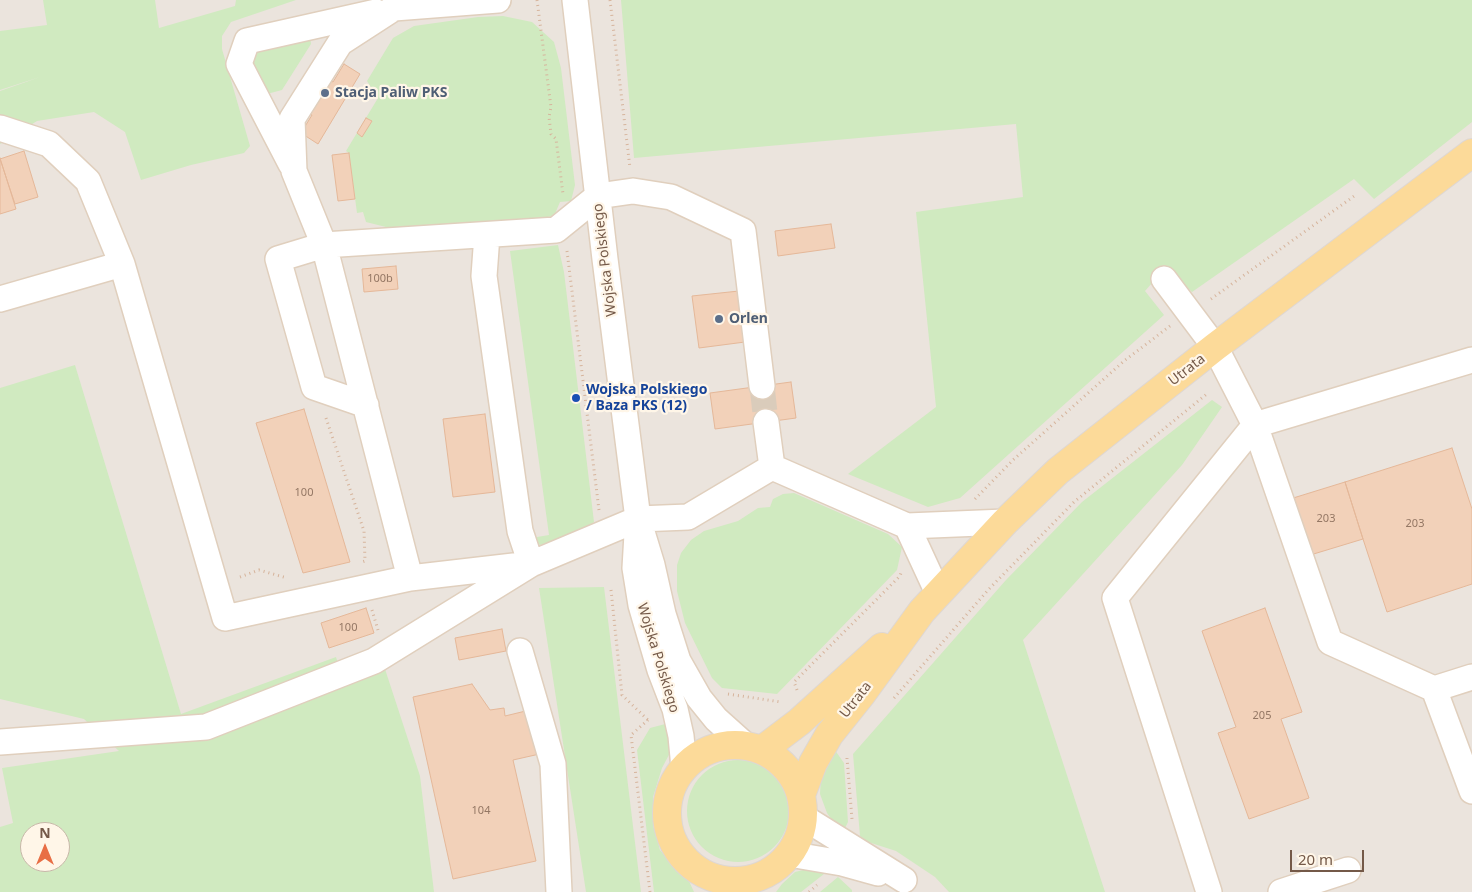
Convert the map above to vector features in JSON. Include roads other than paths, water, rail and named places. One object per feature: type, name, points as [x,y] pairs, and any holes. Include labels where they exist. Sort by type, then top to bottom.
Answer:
[{"type":"main road","name":"Utrata","points":[[754,748],[804,710],[930,602],[1005,522],[1058,472],[1216,347],[1472,152]]},
{"type":"main road","name":"Utrata","points":[[802,806],[813,763],[829,735],[930,602]]},
{"type":"main road","points":[[728,745],[754,748],[780,761],[793,776],[802,806],[799,837],[789,854],[759,884],[743,880],[724,880],[708,883],[676,846],[668,826],[667,806],[673,785],[684,768],[697,757],[712,749],[728,745]]},
{"type":"street","points":[[410,578],[324,246],[294,172],[239,64],[247,41],[394,8],[498,0]]},
{"type":"street","name":"Wojska Polskiego","points":[[575,0],[604,259],[638,519],[652,565],[663,614],[678,661],[698,698],[716,719],[754,748]]},
{"type":"street","points":[[294,172],[292,119],[340,43],[394,8]]},
{"type":"street","points":[[0,128],[49,144],[88,181],[122,264],[225,618],[410,578],[530,564]]},
{"type":"street","points":[[366,405],[314,387],[278,259],[324,246],[556,230],[598,196],[632,191],[672,197],[743,231],[762,386]]},
{"type":"street","points":[[487,235],[484,276],[520,531],[530,564]]},
{"type":"street","points":[[0,299],[122,264]]},
{"type":"street","points":[[1164,279],[1216,347],[1255,425],[1330,642],[1434,689],[1472,677]]},
{"type":"street","points":[[1209,892],[1115,598],[1255,425],[1472,360]]},
{"type":"street","points":[[766,422],[772,466]]},
{"type":"street","points":[[0,742],[206,728],[374,661],[530,564],[638,519],[688,518],[772,466]]},
{"type":"street","points":[[772,466],[910,534],[1005,522]]},
{"type":"street","name":"Wojska Polskiego","points":[[638,519],[635,568],[641,605],[660,670],[675,709],[681,736],[684,768]]},
{"type":"street","points":[[910,534],[930,602]]},
{"type":"street","points":[[520,651],[552,764],[559,892]]},
{"type":"street","points":[[1434,689],[1472,791]]},
{"type":"street","points":[[802,806],[848,845],[903,886]]},
{"type":"street","points":[[789,854],[842,863],[903,886]]},
{"type":"street","points":[[1281,892],[1348,870]]},
{"type":"tunnel","points":[[762,386],[766,422]]},
{"type":"place","name":"Stacja Paliw PKS","points":[[325,93]]},
{"type":"place","name":"Orlen","points":[[719,319]]},
{"type":"place","name":"Wojska Polskiego / Baza PKS (12)","points":[[576,398]]}]
